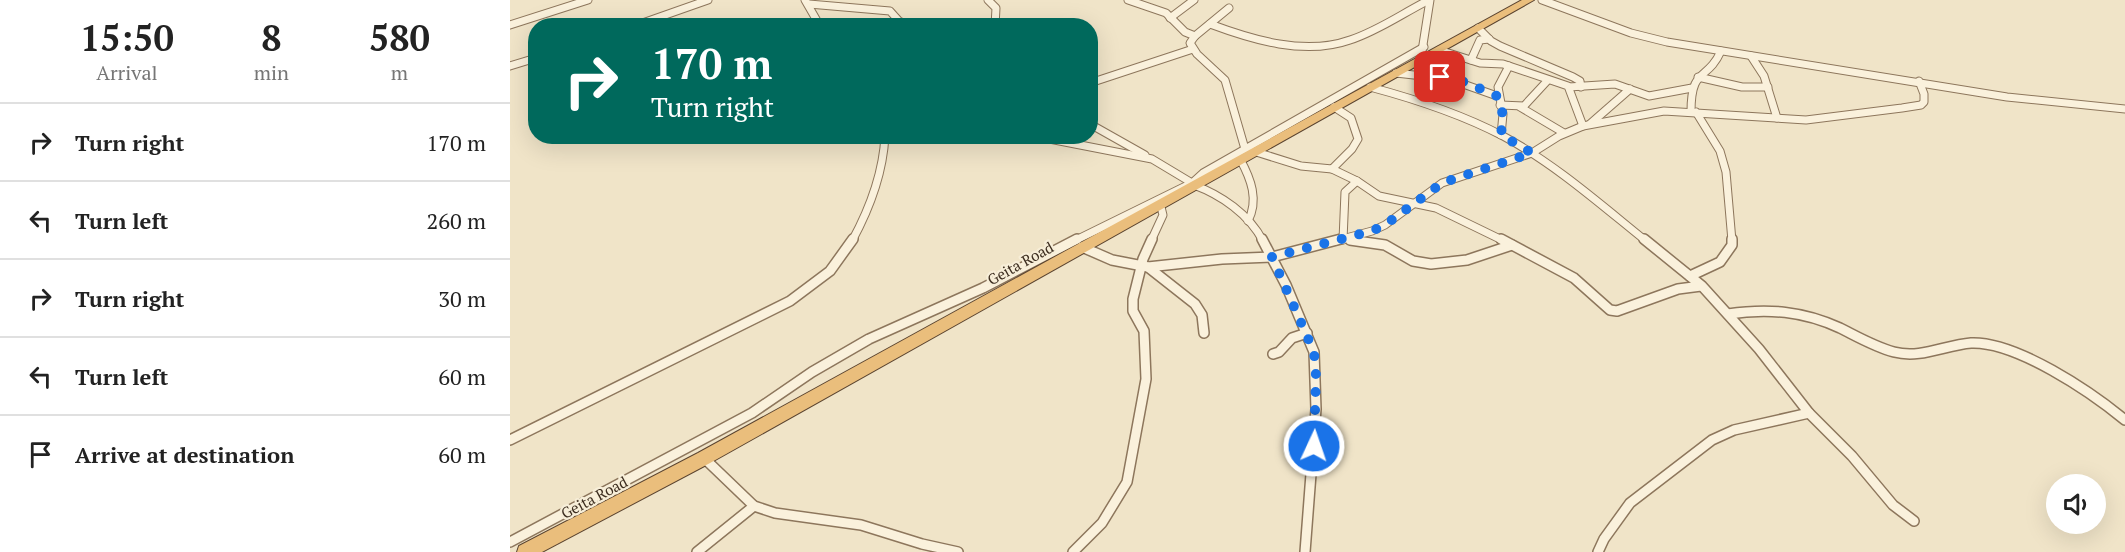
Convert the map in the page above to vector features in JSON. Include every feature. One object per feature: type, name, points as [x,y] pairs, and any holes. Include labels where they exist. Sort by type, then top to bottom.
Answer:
[{"type":"highway","name":"Geita Road","points":[[525,552],[704,458],[1246,153],[1529,0]]},
{"type":"street","points":[[531,18],[588,0]]},
{"type":"street","points":[[657,18],[708,0]]},
{"type":"street","points":[[988,0],[996,8],[995,18]]},
{"type":"street","points":[[1128,0],[1150,3],[1166,13],[1185,32],[1195,36]]},
{"type":"street","points":[[1170,18],[1194,0]]},
{"type":"street","points":[[1210,24],[1255,39],[1310,45],[1337,45],[1363,35],[1429,0]]},
{"type":"street","points":[[1417,62],[1424,47],[1429,0]]},
{"type":"street","points":[[1542,0],[1650,38],[2007,97],[2125,109]]},
{"type":"street","points":[[814,18],[807,2],[886,10],[892,12],[897,18]]},
{"type":"street","points":[[1229,8],[1195,36],[1190,43],[1197,56],[1218,69],[1225,80],[1246,153],[1254,199],[1252,215],[1248,220]]},
{"type":"street","points":[[510,25],[528,19]]},
{"type":"street","points":[[1478,28],[1489,39],[1580,81],[1581,87]]},
{"type":"street","points":[[1471,60],[1478,42],[1489,39]]},
{"type":"street","points":[[1246,153],[1424,47]]},
{"type":"street","points":[[1098,80],[1193,49]]},
{"type":"street","points":[[1439,50],[1471,60],[1509,66],[1569,87],[1609,84],[1630,88],[1649,96],[1692,88]]},
{"type":"street","points":[[1690,276],[1716,266],[1727,256],[1732,245],[1726,172],[1720,151],[1693,112],[1692,88],[1698,76],[1713,66],[1721,51]]},
{"type":"street","points":[[1751,55],[1761,67],[1778,118]]},
{"type":"street","points":[[510,66],[528,60]]},
{"type":"street","points":[[1501,135],[1503,115],[1497,96],[1498,83],[1509,66]]},
{"type":"street","points":[[1396,73],[1458,81],[1497,96]]},
{"type":"street","points":[[1698,76],[1742,87],[1768,87]]},
{"type":"street","points":[[1520,107],[1529,102],[1548,80]]},
{"type":"street","points":[[1082,247],[1112,260],[1144,267],[1222,259],[1272,257],[1344,239],[1385,225],[1442,183],[1532,153],[1564,133],[1586,125],[1655,112],[1693,112],[1806,120],[1921,105],[1924,101],[1924,94],[1919,81]]},
{"type":"street","points":[[1370,87],[1421,101],[1501,135],[1532,153],[1585,191],[1702,286],[1728,314],[1809,413],[1852,456],[1893,505],[1914,521]]},
{"type":"street","points":[[1569,87],[1586,125]]},
{"type":"street","points":[[1586,125],[1630,88]]},
{"type":"street","points":[[1500,105],[1520,107],[1564,133]]},
{"type":"street","points":[[1332,169],[1359,139],[1352,118],[1334,107]]},
{"type":"street","points":[[1098,129],[1193,184],[1213,192],[1248,220],[1272,257],[1314,352],[1316,376],[1314,437],[1305,552]]},
{"type":"street","points":[[510,440],[745,326],[783,304],[830,271],[851,240],[876,192],[883,171],[885,144]]},
{"type":"street","points":[[1075,144],[1152,159]]},
{"type":"street","points":[[1246,153],[1278,157],[1312,170],[1332,169],[1357,181],[1379,196],[1436,208],[1574,278],[1610,310],[1617,310],[1678,289],[1702,286]]},
{"type":"street","points":[[1344,239],[1345,192],[1357,181]]},
{"type":"street","points":[[510,542],[752,413],[812,372],[869,339],[983,288],[1077,239],[1193,184]]},
{"type":"street","points":[[1073,552],[1102,523],[1126,482],[1146,379],[1144,331],[1132,311],[1144,267],[1163,215],[1160,202]]},
{"type":"street","points":[[1344,239],[1380,244],[1395,249],[1409,260],[1422,264],[1464,260],[1512,245]]},
{"type":"street","points":[[1144,267],[1192,299],[1203,315],[1204,333]]},
{"type":"street","points":[[1728,314],[1752,309],[1798,312],[1885,349],[1906,355],[1922,355],[1971,343],[1986,343],[2004,347],[2098,398],[2125,420]]},
{"type":"street","points":[[1273,354],[1279,352],[1292,338],[1307,333]]},
{"type":"street","points":[[1598,552],[1604,539],[1630,503],[1712,440],[1734,430],[1809,413]]},
{"type":"street","points":[[704,458],[754,506],[775,513],[861,525],[922,544],[958,552]]},
{"type":"street","points":[[697,552],[754,506]]},
{"type":"route","points":[[1314,446],[1316,409],[1314,352],[1304,324],[1272,257],[1372,231],[1385,225],[1442,183],[1532,153],[1501,135],[1503,115],[1497,96],[1465,82],[1440,77]]}]
